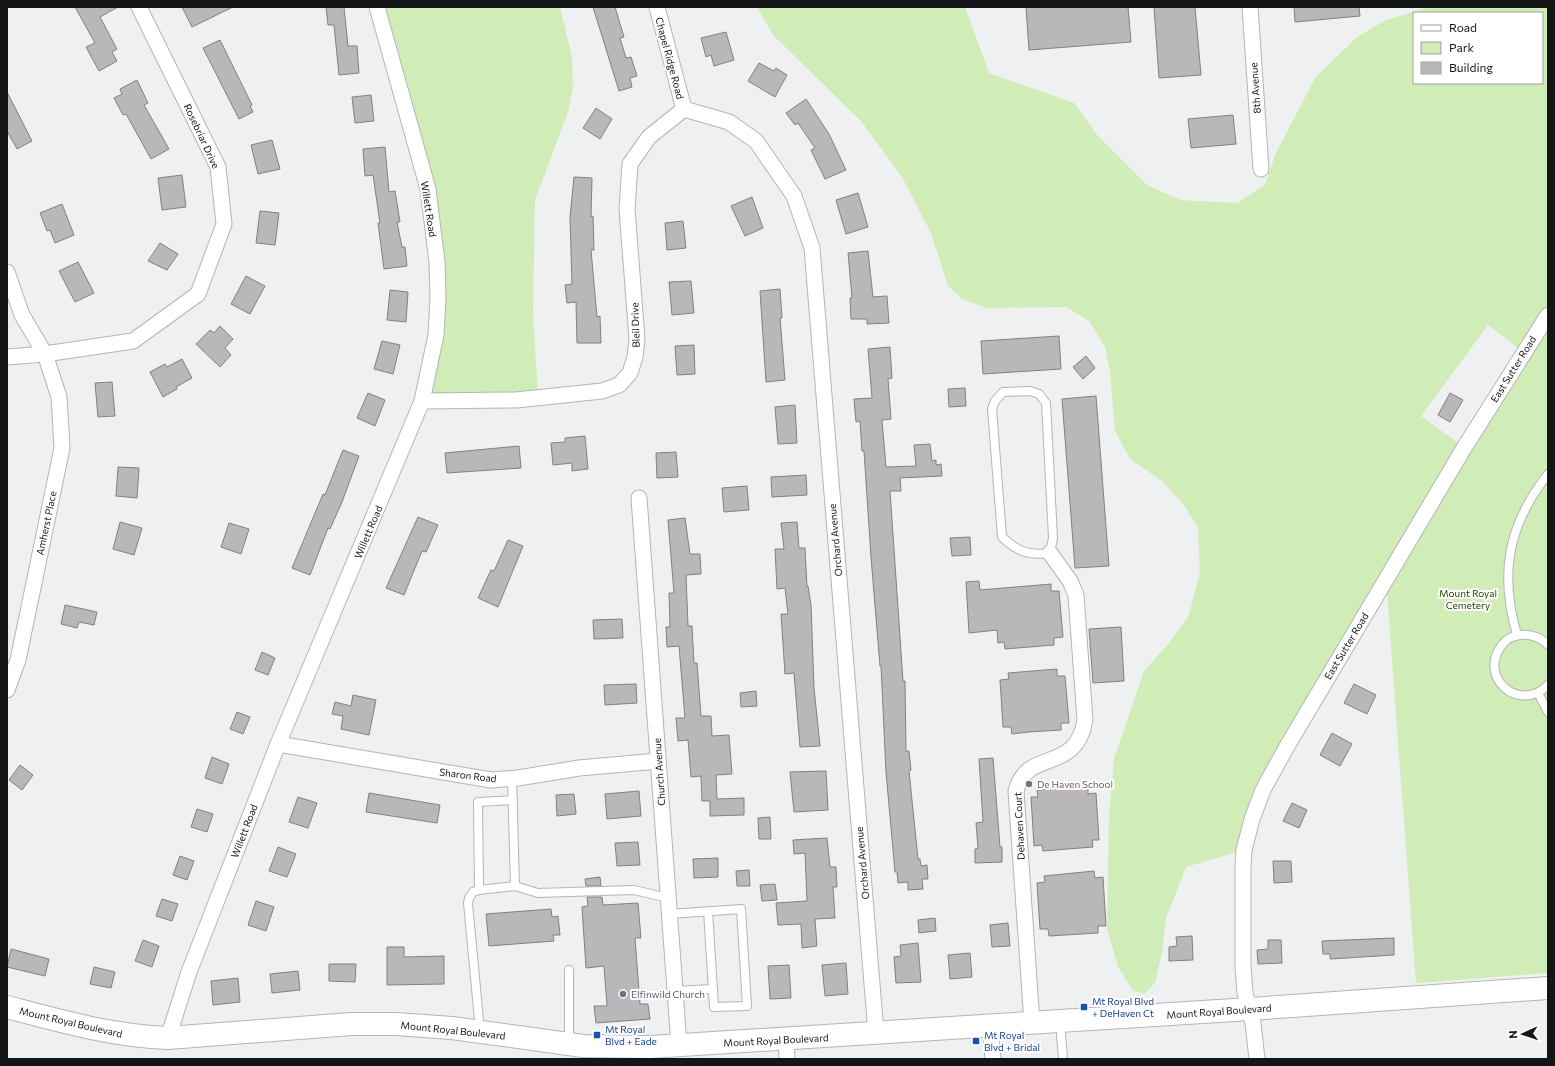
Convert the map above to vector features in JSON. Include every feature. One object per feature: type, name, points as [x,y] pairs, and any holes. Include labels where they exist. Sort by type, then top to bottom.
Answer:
[{"type":"main road","name":"Mount Royal Boulevard","points":[[7,1007],[120,1034],[168,1038],[351,1024],[396,1024],[480,1032],[579,1049],[679,1045],[786,1049],[876,1033],[1548,988]]},
{"type":"street","name":"Rosebriar Drive","points":[[7,357],[45,354],[133,340],[198,294],[224,224],[218,167],[138,7]]},
{"type":"street","name":"Willett Road","points":[[168,1038],[189,972],[278,744],[422,401],[436,335],[438,298],[437,262],[428,189],[377,7]]},
{"type":"street","name":"Chapel Ridge Road","points":[[657,7],[684,109]]},
{"type":"street","name":"8th Avenue","points":[[1250,7],[1261,169]]},
{"type":"street","name":"Bleil Drive","points":[[422,401],[516,400],[602,391],[619,385],[630,373],[635,357],[637,339],[627,209],[630,164],[649,137],[684,109]]},
{"type":"street","name":"Orchard Avenue","points":[[684,109],[729,122],[756,141],[794,196],[812,248],[876,1033]]},
{"type":"street","name":"Amherst Place","points":[[7,272],[22,315],[45,354],[59,397],[62,448],[18,660],[7,690]]},
{"type":"street","name":"East Sutter Road","points":[[1257,1059],[1250,1009],[1245,993],[1243,966],[1243,866],[1247,835],[1260,797],[1286,748],[1335,664],[1524,351],[1548,315]]},
{"type":"street","name":"Church Avenue","points":[[639,498],[679,1045]]},
{"type":"street","name":"Dehaven Court","points":[[1032,1023],[1016,791],[1023,774],[1030,768],[1062,755],[1077,744],[1084,730],[1085,720],[1076,595],[1070,581],[1050,553]]},
{"type":"street","name":"Sharon Road","points":[[278,744],[491,780],[512,779],[579,768],[658,761]]},
{"type":"street","points":[[990,1025],[993,1059]]},
{"type":"lane","points":[[1030,391],[1039,394],[1046,403],[1053,538],[1050,553],[1035,555],[1014,548],[1002,537],[992,409],[995,401],[1003,392],[1030,391]]},
{"type":"lane","points":[[1516,635],[1510,614],[1507,579],[1512,541],[1520,519],[1532,494],[1548,474]]},
{"type":"lane","points":[[1548,645],[1536,636],[1528,634],[1516,635],[1503,643],[1498,651],[1494,666],[1495,674],[1502,686],[1515,694],[1529,696],[1538,693],[1548,686]]},
{"type":"lane","points":[[1538,693],[1548,712]]},
{"type":"lane","points":[[512,779],[515,886]]},
{"type":"lane","points":[[479,890],[478,802],[513,800]]},
{"type":"lane","points":[[480,1032],[468,904],[468,898],[473,892],[515,886],[538,893],[634,890],[668,898]]},
{"type":"lane","points":[[669,914],[708,911],[741,909],[747,1006],[714,1007],[708,911]]},
{"type":"lane","points":[[569,970],[579,1049]]},
{"type":"lane","points":[[675,992],[712,990]]},
{"type":"lane","points":[[1060,1020],[1062,1059]]},
{"type":"green space","points":[[377,7],[560,7],[572,57],[573,88],[568,112],[535,200],[533,311],[538,398],[422,401],[436,335],[428,189]]},
{"type":"green space","name":"Mount Royal Cemetery","points":[[757,7],[965,7],[989,73],[1074,103],[1098,136],[1147,185],[1180,200],[1237,203],[1265,185],[1275,155],[1315,78],[1357,37],[1386,20],[1413,12],[1413,84],[1543,84],[1543,12],[1413,12],[1430,7],[1548,7],[1548,973],[1416,983],[1386,580],[1305,716],[1244,850],[1186,867],[1166,918],[1162,953],[1155,983],[1144,994],[1133,990],[1118,967],[1107,928],[1109,815],[1114,759],[1144,671],[1171,641],[1189,615],[1200,572],[1198,528],[1184,505],[1162,481],[1130,459],[1115,431],[1110,372],[1105,347],[1089,321],[1066,307],[987,308],[962,299],[948,286],[931,233],[902,177],[861,121],[773,35]],"holes":[[[1488,325],[1521,350],[1464,447],[1421,416]]]},
{"type":"building","points":[[75,7],[118,7],[100,17],[117,49],[112,52],[117,61],[99,71],[86,47],[95,43]]},
{"type":"building","points":[[182,7],[233,7],[192,27]]},
{"type":"building","points":[[326,7],[344,7],[348,46],[357,46],[359,73],[339,75],[334,25],[328,25]]},
{"type":"building","points":[[593,7],[615,7],[624,37],[620,38],[626,58],[631,57],[637,76],[630,78],[632,87],[619,91]]},
{"type":"building","points":[[1026,7],[1128,7],[1131,42],[1029,50]]},
{"type":"building","points":[[1154,7],[1195,7],[1201,75],[1159,78]]},
{"type":"building","points":[[1294,7],[1359,7],[1360,16],[1295,22]]},
{"type":"building","points":[[726,32],[734,60],[714,66],[711,55],[706,57],[701,38]]},
{"type":"building","points":[[220,40],[252,105],[250,106],[253,112],[239,119],[203,48]]},
{"type":"building","points":[[759,63],[774,71],[776,68],[787,75],[775,97],[748,81]]},
{"type":"building","points":[[137,80],[148,103],[144,105],[169,149],[151,159],[126,114],[123,115],[114,98],[122,94],[120,89]]},
{"type":"building","points":[[7,92],[32,141],[17,149],[7,131]]},
{"type":"building","points":[[371,95],[374,121],[355,123],[352,97]]},
{"type":"building","points":[[806,99],[829,134],[846,170],[825,179],[811,150],[815,148],[798,123],[795,125],[786,113]]},
{"type":"building","points":[[596,108],[612,119],[600,139],[583,128]]},
{"type":"building","points":[[1233,115],[1236,144],[1191,148],[1188,119]]},
{"type":"building","points":[[272,140],[280,169],[258,174],[251,145]]},
{"type":"building","points":[[385,147],[389,192],[395,191],[400,222],[397,222],[402,247],[405,247],[407,266],[384,269],[378,223],[380,223],[373,175],[365,176],[363,149]]},
{"type":"building","points":[[182,175],[186,207],[162,210],[158,178]]},
{"type":"building","points":[[574,177],[592,178],[591,217],[593,216],[594,250],[591,250],[597,317],[600,316],[601,343],[577,343],[576,302],[567,303],[565,285],[572,284],[570,217]]},
{"type":"building","points":[[858,193],[868,227],[846,234],[836,200]]},
{"type":"building","points":[[752,197],[763,228],[745,236],[731,206]]},
{"type":"building","points":[[62,204],[74,235],[55,243],[50,230],[47,231],[40,213]]},
{"type":"building","points":[[260,211],[279,213],[275,245],[256,243]]},
{"type":"building","points":[[683,221],[686,248],[667,250],[665,223]]},
{"type":"building","points":[[160,243],[178,254],[167,270],[148,261]]},
{"type":"building","points":[[868,251],[873,297],[887,296],[889,323],[867,324],[867,319],[851,319],[850,298],[852,298],[848,253]]},
{"type":"building","points":[[78,262],[94,293],[75,302],[59,271]]},
{"type":"building","points":[[246,276],[265,286],[250,314],[231,304]]},
{"type":"building","points":[[691,281],[694,313],[672,315],[669,282]]},
{"type":"building","points":[[780,289],[782,318],[780,318],[785,380],[766,382],[760,291]]},
{"type":"building","points":[[390,290],[408,292],[406,322],[387,320]]},
{"type":"building","points":[[220,326],[233,339],[225,348],[231,355],[220,367],[196,344],[210,330],[214,333]]},
{"type":"building","points":[[1059,336],[1061,369],[983,374],[981,341]]},
{"type":"building","points":[[382,341],[400,345],[393,374],[374,369]]},
{"type":"building","points":[[694,345],[695,374],[677,375],[675,346]]},
{"type":"building","points":[[890,347],[892,378],[888,379],[891,419],[882,420],[886,467],[916,466],[914,445],[930,444],[932,461],[936,460],[936,465],[941,464],[942,476],[900,478],[901,491],[890,491],[903,681],[905,681],[906,751],[909,751],[911,770],[909,771],[918,859],[920,859],[921,866],[927,865],[928,879],[922,879],[923,889],[908,890],[908,882],[898,883],[897,872],[895,872],[886,772],[881,666],[871,557],[864,451],[862,451],[860,421],[856,422],[854,399],[872,398],[868,349]]},
{"type":"building","points":[[1086,356],[1095,368],[1083,379],[1073,367]]},
{"type":"building","points":[[182,359],[192,378],[176,387],[177,389],[163,397],[150,372],[165,364],[167,367]]},
{"type":"building","points":[[112,382],[115,416],[98,417],[95,383]]},
{"type":"building","points":[[965,388],[966,406],[949,407],[948,389]]},
{"type":"building","points":[[368,393],[385,400],[375,426],[357,418]]},
{"type":"building","points":[[1450,393],[1463,400],[1450,422],[1438,415]]},
{"type":"building","points":[[1096,396],[1109,566],[1075,568],[1062,399]]},
{"type":"building","points":[[795,405],[797,443],[778,444],[775,407]]},
{"type":"building","points":[[585,436],[588,469],[572,471],[572,463],[553,465],[551,443],[565,442],[565,438]]},
{"type":"building","points":[[519,446],[521,468],[447,473],[445,453]]},
{"type":"building","points":[[343,450],[359,456],[342,502],[330,529],[328,528],[310,575],[292,568],[323,494],[325,495]]},
{"type":"building","points":[[676,452],[678,477],[657,478],[656,453]]},
{"type":"building","points":[[118,467],[139,468],[137,498],[116,496]]},
{"type":"building","points":[[806,475],[807,495],[772,497],[771,477]]},
{"type":"building","points":[[747,486],[749,510],[724,512],[722,488]]},
{"type":"building","points":[[418,517],[438,525],[426,552],[422,551],[404,595],[386,588]]},
{"type":"building","points":[[685,518],[690,554],[700,554],[701,574],[686,575],[688,626],[692,626],[694,663],[697,663],[701,716],[711,716],[712,736],[729,735],[732,774],[716,775],[717,799],[744,798],[744,815],[710,816],[710,801],[702,801],[701,776],[691,777],[688,740],[678,741],[676,718],[685,718],[679,646],[667,647],[666,627],[670,627],[669,593],[674,593],[668,520]]},
{"type":"building","points":[[120,522],[142,528],[134,555],[113,549]]},
{"type":"building","points":[[797,522],[799,548],[805,548],[807,587],[808,586],[811,605],[814,688],[820,746],[800,747],[794,673],[785,674],[781,614],[788,614],[785,588],[777,589],[775,549],[784,549],[781,523]]},
{"type":"building","points":[[229,523],[249,529],[241,554],[221,547]]},
{"type":"building","points":[[970,537],[971,555],[952,556],[950,538]]},
{"type":"building","points":[[508,540],[523,546],[498,607],[478,598],[491,570],[494,571]]},
{"type":"building","points":[[979,581],[980,590],[1051,584],[1051,591],[1059,591],[1063,637],[1054,638],[1054,645],[1005,649],[1004,642],[998,643],[997,630],[969,633],[966,582]]},
{"type":"building","points":[[65,605],[97,612],[94,625],[79,622],[77,628],[61,624]]},
{"type":"building","points":[[622,619],[623,638],[594,639],[593,620]]},
{"type":"building","points":[[1121,627],[1124,681],[1093,683],[1089,629]]},
{"type":"building","points":[[262,652],[275,658],[268,675],[255,670]]},
{"type":"building","points":[[1057,669],[1057,676],[1065,676],[1069,723],[1061,723],[1061,730],[1012,734],[1011,727],[1003,727],[1000,680],[1009,679],[1008,673]]},
{"type":"building","points":[[636,684],[637,703],[605,705],[604,685]]},
{"type":"building","points":[[1354,684],[1376,695],[1367,714],[1344,703]]},
{"type":"building","points":[[756,691],[757,706],[741,707],[740,693]]},
{"type":"building","points":[[353,695],[376,700],[369,735],[341,729],[343,716],[332,714],[335,702],[351,706]]},
{"type":"building","points":[[237,712],[250,717],[243,734],[230,729]]},
{"type":"building","points":[[1332,733],[1352,744],[1340,766],[1320,755]]},
{"type":"building","points":[[212,757],[229,764],[222,784],[205,778]]},
{"type":"building","points":[[993,758],[1000,847],[1002,847],[1002,862],[975,863],[975,849],[978,848],[976,823],[983,822],[979,759]]},
{"type":"building","points":[[20,765],[33,775],[22,790],[9,780]]},
{"type":"building","points":[[826,771],[828,810],[794,812],[790,772]]},
{"type":"building","points":[[1088,787],[1088,794],[1096,793],[1099,840],[1092,840],[1093,847],[1043,851],[1042,845],[1034,846],[1031,797],[1038,797],[1037,790]]},
{"type":"building","points":[[639,791],[641,816],[607,819],[605,794]]},
{"type":"building","points":[[369,793],[440,805],[437,823],[366,812]]},
{"type":"building","points":[[574,794],[576,814],[557,816],[556,795]]},
{"type":"building","points":[[298,797],[317,803],[308,828],[289,822]]},
{"type":"building","points":[[1292,803],[1307,810],[1299,828],[1283,821]]},
{"type":"building","points":[[197,809],[213,814],[207,832],[191,827]]},
{"type":"building","points":[[770,817],[771,839],[759,839],[758,818]]},
{"type":"building","points":[[827,838],[830,867],[836,867],[837,887],[833,887],[835,918],[815,919],[817,946],[802,948],[801,924],[778,925],[776,903],[807,901],[805,853],[794,854],[793,840]]},
{"type":"building","points":[[638,842],[640,865],[617,866],[615,843]]},
{"type":"building","points":[[278,847],[296,854],[287,877],[269,871]]},
{"type":"building","points":[[180,856],[194,861],[187,880],[173,875]]},
{"type":"building","points":[[718,858],[718,877],[694,878],[693,859]]},
{"type":"building","points":[[1273,861],[1291,861],[1292,882],[1274,883]]},
{"type":"building","points":[[749,870],[750,886],[737,886],[736,871]]},
{"type":"building","points":[[1094,871],[1095,878],[1103,877],[1106,926],[1098,926],[1098,933],[1049,936],[1048,929],[1040,929],[1037,883],[1045,882],[1044,876]]},
{"type":"building","points":[[600,877],[601,886],[586,886],[585,879]]},
{"type":"building","points":[[775,884],[777,900],[762,901],[760,885]]},
{"type":"building","points":[[587,897],[602,897],[603,905],[638,903],[641,938],[635,938],[640,1004],[648,1004],[650,1019],[596,1023],[594,1006],[607,1006],[604,966],[586,968],[582,907],[588,906]]},
{"type":"building","points":[[162,899],[178,904],[172,921],[156,916]]},
{"type":"building","points":[[256,901],[274,907],[266,931],[248,925]]},
{"type":"building","points":[[551,909],[552,917],[558,916],[560,935],[553,935],[554,941],[489,946],[486,914]]},
{"type":"building","points":[[935,918],[936,931],[919,933],[918,920]]},
{"type":"building","points":[[1008,923],[1010,946],[992,947],[990,925]]},
{"type":"building","points":[[1192,936],[1193,960],[1169,961],[1169,947],[1177,946],[1176,937]]},
{"type":"building","points":[[1394,938],[1394,955],[1330,959],[1330,954],[1323,954],[1322,941]]},
{"type":"building","points":[[143,940],[159,946],[152,967],[135,961]]},
{"type":"building","points":[[1268,940],[1281,940],[1282,963],[1258,964],[1257,950],[1268,949]]},
{"type":"building","points":[[918,943],[921,982],[896,983],[894,957],[901,956],[900,945]]},
{"type":"building","points":[[387,947],[404,947],[404,957],[444,956],[444,984],[387,985]]},
{"type":"building","points":[[11,949],[49,959],[45,976],[7,967]]},
{"type":"building","points":[[970,953],[972,977],[950,979],[948,955]]},
{"type":"building","points":[[846,963],[848,994],[825,996],[822,965]]},
{"type":"building","points":[[329,964],[356,964],[355,982],[329,981]]},
{"type":"building","points":[[789,965],[791,998],[770,999],[768,966]]},
{"type":"building","points":[[94,967],[115,972],[111,988],[90,984]]},
{"type":"building","points":[[298,971],[300,990],[272,993],[270,974]]},
{"type":"building","points":[[238,978],[240,1002],[213,1005],[211,981]]},
{"type":"place","name":"De Haven School","points":[[1029,784]]},
{"type":"place","name":"Elfinwild Church","points":[[623,994]]},
{"type":"place","name":"Mt Royal Blvd + DeHaven Ct","points":[[1084,1007]]},
{"type":"place","name":"Mt Royal Blvd + Eade","points":[[597,1035]]},
{"type":"place","name":"Mt Royal Blvd + Bridal","points":[[976,1041]]}]
